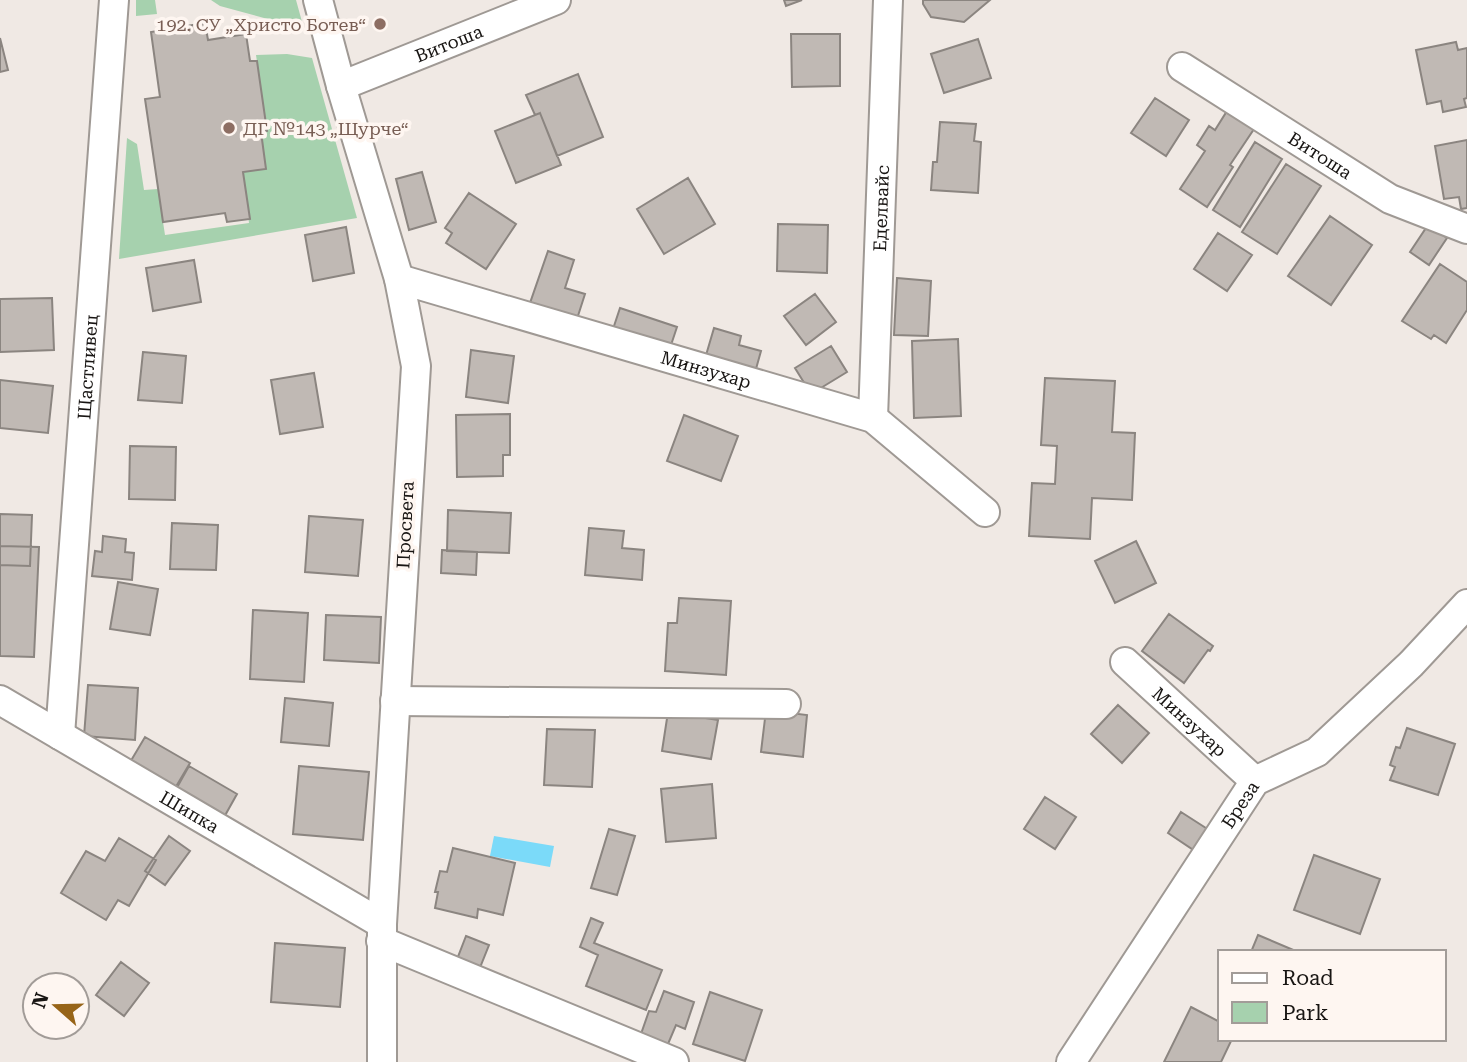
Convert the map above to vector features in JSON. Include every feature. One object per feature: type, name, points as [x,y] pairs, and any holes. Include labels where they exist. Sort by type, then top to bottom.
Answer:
[{"type":"street","name":"Щастливец","points":[[60,735],[114,0]]},
{"type":"street","name":"Просвета","points":[[318,0],[399,279],[416,366],[382,933],[382,1062]]},
{"type":"street","name":"Витоша","points":[[341,86],[556,0]]},
{"type":"street","name":"Еделвайс","points":[[873,418],[888,0]]},
{"type":"street","name":"Витоша","points":[[1182,67],[1390,200],[1467,229]]},
{"type":"street","name":"Минзухар","points":[[399,279],[873,418],[985,512]]},
{"type":"street","name":"Бреза","points":[[1071,1062],[1255,781],[1317,752],[1411,664],[1467,604]]},
{"type":"street","name":"Минзухар","points":[[1125,662],[1255,781]]},
{"type":"street","name":"Шипка","points":[[0,700],[382,933],[674,1062]]},
{"type":"street","points":[[395,701],[786,704]]},
{"type":"green space","points":[[136,0],[155,0],[157,14],[136,16]]},
{"type":"green space","points":[[211,0],[296,0],[304,29],[220,6]]},
{"type":"green space","points":[[287,54],[312,58],[357,218],[119,259],[127,138],[137,144],[144,190],[158,189],[165,235],[249,223],[243,172],[266,168],[261,132],[267,130],[256,55]]},
{"type":"water","points":[[494,836],[554,846],[550,867],[490,856]]},
{"type":"building","points":[[784,0],[802,0],[786,6]]},
{"type":"building","points":[[923,0],[990,0],[964,22],[931,17]]},
{"type":"building","points":[[205,23],[208,40],[246,34],[250,61],[257,61],[267,131],[261,132],[266,169],[243,172],[250,219],[227,222],[225,213],[163,222],[145,99],[160,97],[151,32]]},
{"type":"building","points":[[791,34],[840,34],[840,86],[792,87]]},
{"type":"building","points":[[0,38],[8,70],[0,72]]},
{"type":"building","points":[[978,39],[991,78],[944,93],[931,54]]},
{"type":"building","points":[[1456,42],[1458,50],[1467,48],[1467,98],[1464,99],[1466,107],[1443,112],[1441,101],[1427,104],[1416,50]]},
{"type":"building","points":[[578,74],[603,137],[557,156],[540,113],[535,115],[526,95]]},
{"type":"building","points":[[1155,98],[1189,120],[1166,156],[1131,133]]},
{"type":"building","points":[[1227,111],[1254,129],[1207,207],[1180,189],[1205,151],[1197,145],[1209,126],[1215,130]]},
{"type":"building","points":[[540,113],[561,165],[516,183],[495,131]]},
{"type":"building","points":[[940,122],[976,124],[974,141],[981,142],[978,193],[931,190],[933,162],[937,162]]},
{"type":"building","points":[[1467,140],[1467,208],[1461,209],[1459,197],[1444,199],[1435,146]]},
{"type":"building","points":[[1255,142],[1282,159],[1240,227],[1213,210]]},
{"type":"building","points":[[1286,164],[1321,186],[1277,254],[1242,232]]},
{"type":"building","points":[[422,172],[436,222],[409,230],[396,179]]},
{"type":"building","points":[[688,178],[715,224],[664,254],[637,209]]},
{"type":"building","points":[[469,193],[516,224],[486,269],[446,243],[452,233],[445,228]]},
{"type":"building","points":[[1330,216],[1372,245],[1331,305],[1288,276]]},
{"type":"building","points":[[778,224],[828,225],[827,273],[777,271]]},
{"type":"building","points":[[1428,225],[1447,238],[1429,265],[1410,252]]},
{"type":"building","points":[[346,227],[354,273],[313,281],[305,235]]},
{"type":"building","points":[[1218,233],[1252,255],[1227,291],[1194,269]]},
{"type":"building","points":[[548,251],[574,260],[565,288],[585,294],[576,322],[529,306]]},
{"type":"building","points":[[194,260],[201,302],[153,311],[146,268]]},
{"type":"building","points":[[1440,264],[1467,282],[1467,310],[1446,343],[1434,335],[1431,339],[1402,321]]},
{"type":"building","points":[[897,278],[931,281],[928,336],[894,335]]},
{"type":"building","points":[[815,294],[836,322],[806,345],[784,316]]},
{"type":"building","points":[[52,298],[54,350],[0,352],[0,299]]},
{"type":"building","points":[[620,308],[677,327],[669,351],[612,332]]},
{"type":"building","points":[[714,328],[741,336],[739,345],[761,351],[754,376],[704,362]]},
{"type":"building","points":[[958,339],[961,416],[914,418],[912,341]]},
{"type":"building","points":[[831,346],[847,372],[811,394],[795,368]]},
{"type":"building","points":[[471,350],[514,356],[508,403],[466,397]]},
{"type":"building","points":[[143,352],[186,356],[182,403],[138,400]]},
{"type":"building","points":[[314,373],[323,427],[280,434],[271,380]]},
{"type":"building","points":[[1045,378],[1115,381],[1112,432],[1135,433],[1132,500],[1092,498],[1090,539],[1029,536],[1032,483],[1055,484],[1057,446],[1041,445]]},
{"type":"building","points":[[0,380],[53,386],[48,433],[0,428]]},
{"type":"building","points":[[510,414],[510,455],[503,455],[503,476],[457,477],[456,415]]},
{"type":"building","points":[[684,415],[738,436],[721,481],[667,461]]},
{"type":"building","points":[[130,446],[176,447],[175,500],[129,499]]},
{"type":"building","points":[[448,510],[511,513],[509,553],[447,551]]},
{"type":"building","points":[[0,514],[32,515],[30,566],[0,565]]},
{"type":"building","points":[[309,516],[363,520],[358,576],[305,572]]},
{"type":"building","points":[[172,523],[218,525],[216,570],[170,569]]},
{"type":"building","points":[[589,528],[624,531],[622,548],[644,550],[642,580],[585,575]]},
{"type":"building","points":[[103,536],[126,539],[125,552],[134,553],[132,580],[92,576],[95,551],[102,552]]},
{"type":"building","points":[[1136,541],[1156,583],[1115,603],[1095,561]]},
{"type":"building","points":[[0,546],[39,547],[34,657],[0,656]]},
{"type":"building","points":[[442,550],[477,552],[476,575],[441,573]]},
{"type":"building","points":[[118,582],[158,589],[150,635],[110,629]]},
{"type":"building","points":[[679,598],[731,601],[726,675],[665,671],[668,623],[677,623]]},
{"type":"building","points":[[253,610],[308,613],[304,682],[250,679]]},
{"type":"building","points":[[1169,614],[1213,646],[1184,683],[1142,651]]},
{"type":"building","points":[[326,615],[381,617],[379,663],[324,660]]},
{"type":"building","points":[[88,685],[138,688],[135,740],[84,736]]},
{"type":"building","points":[[285,698],[333,703],[329,746],[281,742]]},
{"type":"building","points":[[1118,705],[1149,733],[1122,763],[1091,734]]},
{"type":"building","points":[[766,710],[807,715],[803,757],[761,752]]},
{"type":"building","points":[[668,712],[718,720],[711,759],[662,751]]},
{"type":"building","points":[[1407,728],[1455,744],[1438,795],[1390,780],[1395,767],[1390,765]]},
{"type":"building","points":[[547,729],[595,730],[592,787],[544,785]]},
{"type":"building","points":[[145,737],[190,763],[174,790],[129,764]]},
{"type":"building","points":[[189,766],[237,794],[223,819],[175,791]]},
{"type":"building","points":[[299,766],[369,772],[363,840],[293,834]]},
{"type":"building","points":[[712,784],[716,838],[666,842],[661,789]]},
{"type":"building","points":[[1045,797],[1076,817],[1055,849],[1024,829]]},
{"type":"building","points":[[1181,812],[1209,830],[1195,851],[1168,833]]},
{"type":"building","points":[[609,829],[635,836],[617,895],[591,888]]},
{"type":"building","points":[[169,836],[190,851],[165,885],[145,871]]},
{"type":"building","points":[[119,838],[156,860],[129,906],[118,900],[106,920],[61,893],[86,851],[105,861]]},
{"type":"building","points":[[453,848],[515,863],[503,915],[478,909],[477,918],[435,908],[438,892],[435,892],[440,871],[447,872]]},
{"type":"building","points":[[1314,855],[1380,879],[1360,934],[1294,910]]},
{"type":"building","points":[[591,918],[603,923],[594,943],[662,970],[646,1010],[586,986],[598,955],[580,947]]},
{"type":"building","points":[[1258,935],[1293,950],[1252,950]]},
{"type":"building","points":[[466,936],[489,945],[479,970],[456,962]]},
{"type":"building","points":[[275,943],[345,948],[340,1007],[271,1002]]},
{"type":"building","points":[[121,962],[149,983],[124,1016],[96,995]]},
{"type":"building","points":[[664,991],[694,1002],[685,1029],[676,1025],[668,1044],[641,1034],[649,1011],[656,1012]]},
{"type":"building","points":[[710,992],[762,1010],[745,1061],[693,1044]]},
{"type":"building","points":[[1191,1007],[1218,1021],[1218,1041],[1231,1041],[1221,1062],[1164,1062]]},
{"type":"place","name":"192. СУ „Христо Ботев“","points":[[380,24]]},
{"type":"place","name":"ДГ №143 „Щурче“","points":[[229,128]]}]
